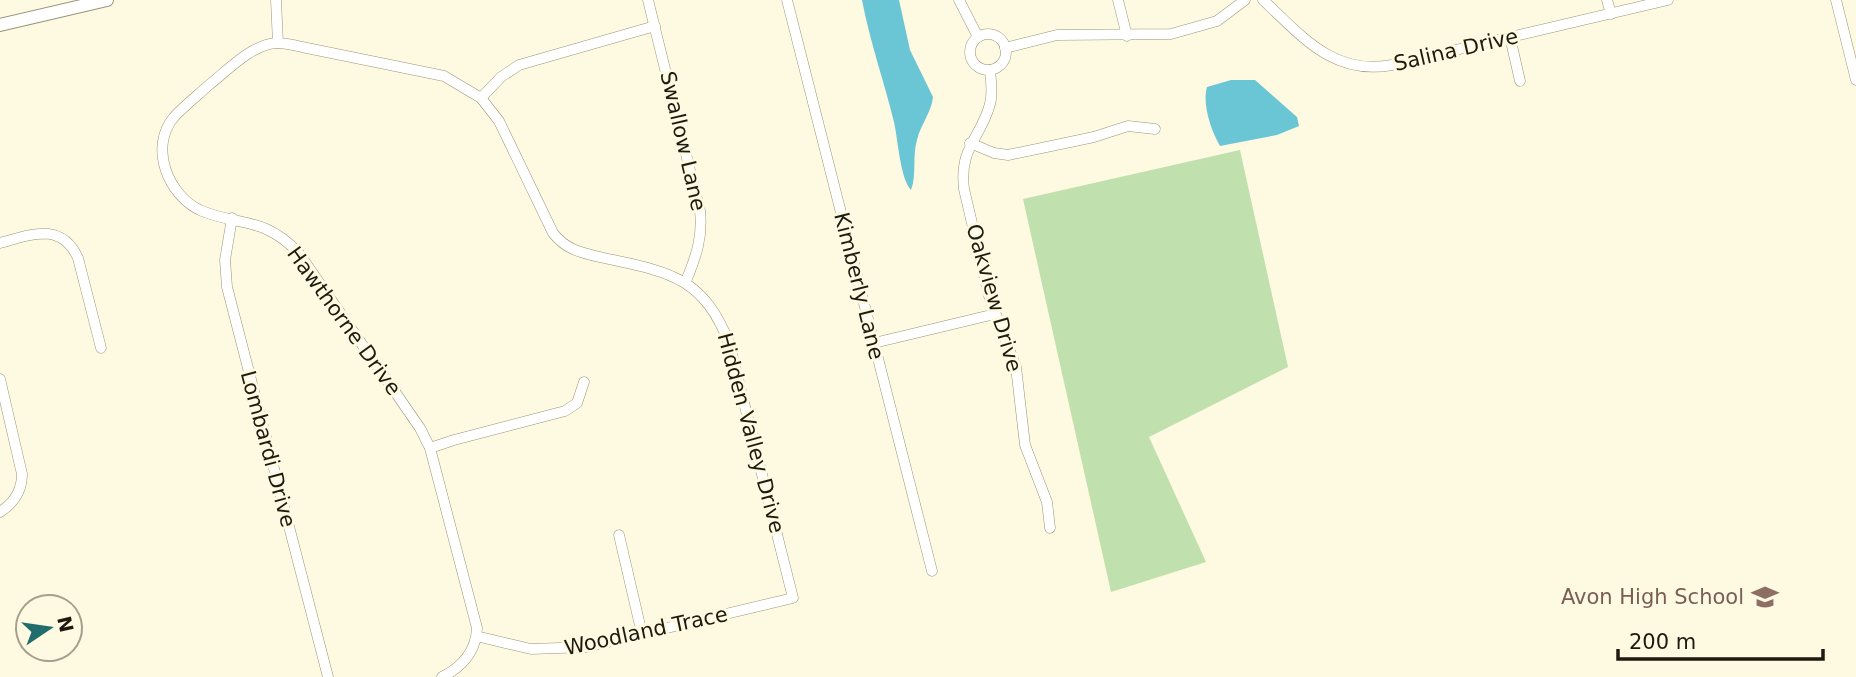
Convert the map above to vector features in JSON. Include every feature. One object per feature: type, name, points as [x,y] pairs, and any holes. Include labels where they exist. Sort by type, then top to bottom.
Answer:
[{"type":"main road","points":[[0,25],[107,0]]},
{"type":"street","points":[[276,0],[278,43]]},
{"type":"street","name":"Swallow Lane","points":[[649,0],[701,211],[698,252],[686,281]]},
{"type":"street","name":"Kimberly Lane","points":[[787,0],[932,571]]},
{"type":"street","points":[[958,0],[978,37]]},
{"type":"street","points":[[1118,0],[1127,36]]},
{"type":"street","points":[[1005,48],[1057,35],[1171,34],[1203,26],[1225,16],[1245,0]]},
{"type":"street","name":"Salina Drive","points":[[1263,0],[1323,53],[1345,63],[1360,66],[1384,66],[1668,0]]},
{"type":"street","points":[[1607,0],[1611,13]]},
{"type":"street","points":[[1836,0],[1856,80]]},
{"type":"street","points":[[481,98],[502,76],[519,65],[655,26]]},
{"type":"street","points":[[983,34],[995,36],[1005,48],[1004,60],[990,70],[978,68],[970,58],[971,46],[983,34]]},
{"type":"street","points":[[1510,37],[1520,81]]},
{"type":"street","name":"Hidden Valley Drive","points":[[278,43],[444,76],[481,98],[499,121],[553,233],[562,244],[575,251],[659,270],[686,281],[721,322],[729,343],[785,563]]},
{"type":"street","name":"Hawthorne Drive","points":[[278,43],[255,50],[173,118],[166,132],[163,148],[169,179],[177,192],[201,211],[265,227],[283,238],[298,252],[420,429],[430,448],[474,614],[477,636]]},
{"type":"street","name":"Oakview Drive","points":[[990,70],[990,103],[964,159],[964,188],[985,281],[1016,367],[1025,445],[1048,507],[1050,528]]},
{"type":"street","points":[[970,144],[1008,155],[1094,137],[1128,126],[1156,129]]},
{"type":"street","name":"Lombardi Drive","points":[[232,218],[225,260],[227,287],[328,677]]},
{"type":"street","points":[[0,243],[43,233],[55,235],[70,245],[78,258],[101,348]]},
{"type":"street","points":[[874,343],[995,314]]},
{"type":"street","points":[[0,379],[22,466],[22,481],[15,498],[0,512]]},
{"type":"street","points":[[430,448],[454,439],[565,411],[577,403],[584,382]]},
{"type":"street","points":[[619,535],[642,634]]},
{"type":"street","name":"Woodland Trace","points":[[477,636],[508,645],[549,650],[587,647],[642,634],[793,598],[785,563]]},
{"type":"street","points":[[443,677],[458,668],[473,649],[477,636]]},
{"type":"green space","points":[[1240,150],[1288,367],[1149,437],[1206,562],[1111,592],[1023,199]]},
{"type":"water","points":[[862,0],[899,0],[910,50],[933,97],[917,140],[911,190],[902,168],[894,122]]},
{"type":"water","points":[[1231,80],[1255,80],[1297,117],[1299,126],[1277,135],[1220,146],[1208,117],[1207,87]]},
{"type":"place","name":"Avon High School","points":[[1765,597]]}]
